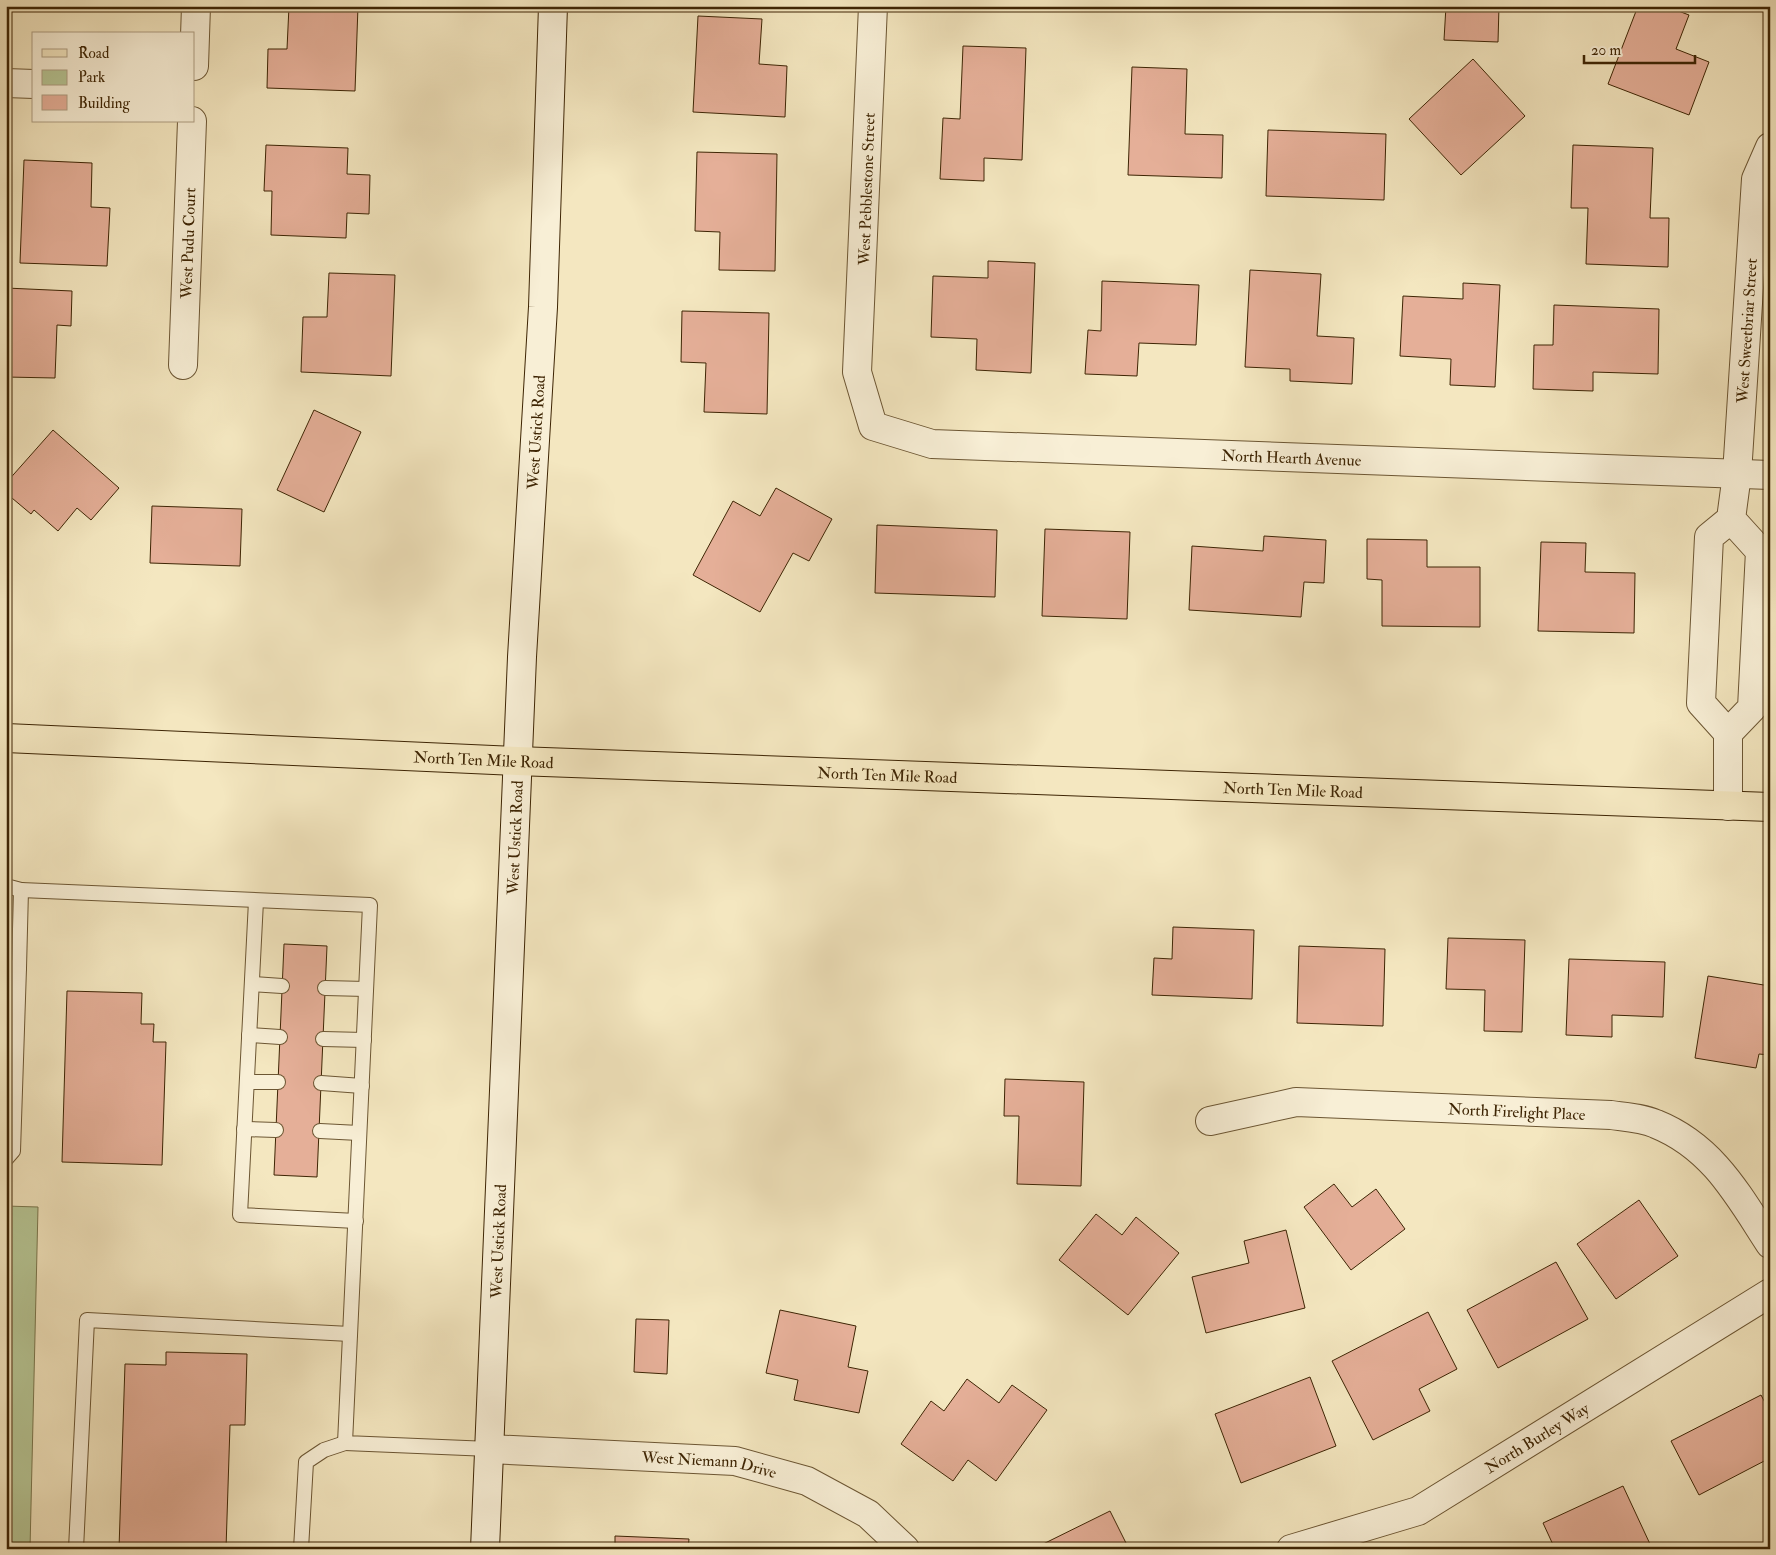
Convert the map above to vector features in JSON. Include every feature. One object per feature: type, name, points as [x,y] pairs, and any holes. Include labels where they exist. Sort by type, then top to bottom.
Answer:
[{"type":"main road","name":"North Ten Mile Road","points":[[6,738],[517,762],[1770,807]]},
{"type":"street","points":[[195,36],[196,6]]},
{"type":"street","name":"West Ustick Road","points":[[485,1549],[517,762],[543,308],[553,6]]},
{"type":"street","name":"West Pebblestone Street","points":[[857,372],[873,6]]},
{"type":"street","points":[[6,82],[32,84]]},
{"type":"street","name":"West Pudu Court","points":[[183,365],[192,122]]},
{"type":"street","name":"West Sweetbriar Street","points":[[1732,519],[1737,474],[1756,179],[1770,147]]},
{"type":"street","name":"North Hearth Avenue","points":[[857,372],[873,426],[932,444],[1770,475]]},
{"type":"street","points":[[1728,733],[1752,708],[1760,551],[1732,519],[1709,537],[1701,703],[1728,733],[1728,806]]},
{"type":"street","name":"North Firelight Place","points":[[1210,1121],[1296,1102],[1612,1115],[1655,1123],[1694,1144],[1725,1176],[1770,1244]]},
{"type":"street","name":"North Burley Way","points":[[1291,1549],[1418,1511],[1770,1294]]},
{"type":"street","name":"West Niemann Drive","points":[[490,1449],[735,1462],[807,1481],[868,1514],[905,1549]]},
{"type":"lane","points":[[6,886],[21,890],[370,906],[345,1443]]},
{"type":"lane","points":[[6,1159],[13,1151],[13,967],[21,890]]},
{"type":"lane","points":[[256,901],[240,1215],[356,1221]]},
{"type":"lane","points":[[252,984],[282,986]]},
{"type":"lane","points":[[325,988],[366,989]]},
{"type":"lane","points":[[249,1035],[280,1037]]},
{"type":"lane","points":[[324,1039],[364,1040]]},
{"type":"lane","points":[[247,1082],[278,1082]]},
{"type":"lane","points":[[321,1084],[362,1086]]},
{"type":"lane","points":[[244,1129],[276,1130]]},
{"type":"lane","points":[[320,1131],[359,1133]]},
{"type":"lane","points":[[76,1549],[87,1320],[350,1334]]},
{"type":"lane","points":[[301,1549],[306,1462],[324,1450],[345,1443],[490,1449]]},
{"type":"green space","points":[[6,1206],[38,1207],[30,1549],[6,1549]]},
{"type":"building","points":[[36,6],[100,6],[100,11],[36,9]]},
{"type":"building","points":[[289,6],[358,6],[355,91],[267,88],[268,49],[287,49]]},
{"type":"building","points":[[949,6],[1018,6],[1018,10]]},
{"type":"building","points":[[1446,6],[1499,6],[1498,42],[1444,40]]},
{"type":"building","points":[[1638,6],[1665,6],[1689,15],[1676,49],[1709,62],[1689,115],[1608,84]]},
{"type":"building","points":[[698,16],[762,19],[759,64],[787,66],[785,117],[693,112]]},
{"type":"building","points":[[963,46],[1026,48],[1022,160],[984,158],[984,181],[940,179],[943,118],[960,119]]},
{"type":"building","points":[[1473,59],[1525,116],[1461,175],[1409,119]]},
{"type":"building","points":[[1132,67],[1187,69],[1185,134],[1223,135],[1222,178],[1128,175]]},
{"type":"building","points":[[1268,130],[1386,134],[1384,200],[1266,196]]},
{"type":"building","points":[[266,145],[348,148],[347,174],[370,175],[369,214],[347,213],[346,238],[271,235],[272,191],[264,191]]},
{"type":"building","points":[[1573,145],[1653,148],[1650,218],[1669,218],[1668,267],[1586,264],[1588,208],[1571,208]]},
{"type":"building","points":[[697,152],[777,154],[775,271],[719,270],[720,232],[695,231]]},
{"type":"building","points":[[24,160],[92,163],[91,207],[110,208],[107,266],[20,263]]},
{"type":"building","points":[[988,261],[1035,263],[1031,373],[976,370],[977,339],[931,337],[933,276],[988,278]]},
{"type":"building","points":[[1250,270],[1321,274],[1317,336],[1354,338],[1352,384],[1290,381],[1290,369],[1245,367]]},
{"type":"building","points":[[329,273],[395,275],[391,376],[301,372],[303,317],[327,317]]},
{"type":"building","points":[[1102,281],[1199,285],[1196,345],[1139,343],[1137,376],[1085,374],[1088,330],[1101,331]]},
{"type":"building","points":[[1463,283],[1500,285],[1495,387],[1450,385],[1451,359],[1400,356],[1403,296],[1463,299]]},
{"type":"building","points":[[6,288],[72,291],[71,326],[57,325],[55,378],[6,377]]},
{"type":"building","points":[[1554,305],[1659,309],[1658,374],[1593,372],[1593,391],[1533,389],[1534,345],[1553,345]]},
{"type":"building","points":[[682,311],[769,313],[767,414],[704,412],[706,363],[681,362]]},
{"type":"building","points":[[314,410],[361,432],[324,512],[277,490]]},
{"type":"building","points":[[53,430],[119,488],[91,520],[77,508],[58,531],[34,510],[31,514],[6,493],[6,483]]},
{"type":"building","points":[[776,488],[832,519],[809,561],[793,553],[760,612],[693,575],[733,501],[760,516]]},
{"type":"building","points":[[152,506],[242,509],[240,566],[150,563]]},
{"type":"building","points":[[877,525],[997,530],[995,597],[875,593]]},
{"type":"building","points":[[1045,529],[1130,532],[1127,619],[1042,616]]},
{"type":"building","points":[[1264,536],[1326,540],[1324,583],[1304,582],[1301,617],[1189,610],[1192,546],[1263,551]]},
{"type":"building","points":[[1367,539],[1427,540],[1427,567],[1480,567],[1480,627],[1382,626],[1382,580],[1367,579]]},
{"type":"building","points":[[1541,542],[1586,543],[1585,572],[1635,573],[1634,633],[1538,631]]},
{"type":"building","points":[[1173,927],[1254,930],[1252,999],[1152,995],[1154,958],[1172,959]]},
{"type":"building","points":[[1448,938],[1525,940],[1522,1032],[1484,1031],[1485,990],[1446,989]]},
{"type":"building","points":[[284,944],[327,946],[317,1177],[274,1175]]},
{"type":"building","points":[[1299,946],[1385,949],[1383,1026],[1297,1023]]},
{"type":"building","points":[[1569,959],[1665,962],[1663,1017],[1612,1015],[1612,1037],[1566,1035]]},
{"type":"building","points":[[1708,976],[1770,986],[1770,1055],[1759,1054],[1756,1068],[1695,1058]]},
{"type":"building","points":[[67,991],[142,993],[141,1024],[154,1024],[153,1042],[166,1042],[162,1165],[62,1162]]},
{"type":"building","points":[[1005,1079],[1084,1082],[1081,1186],[1017,1184],[1019,1116],[1004,1116]]},
{"type":"building","points":[[1334,1184],[1352,1207],[1376,1189],[1405,1229],[1351,1270],[1304,1207]]},
{"type":"building","points":[[1639,1200],[1678,1256],[1616,1299],[1577,1244]]},
{"type":"building","points":[[1096,1214],[1122,1235],[1136,1217],[1179,1253],[1128,1315],[1059,1260]]},
{"type":"building","points":[[1286,1230],[1305,1308],[1206,1333],[1192,1277],[1249,1263],[1244,1241]]},
{"type":"building","points":[[1556,1262],[1588,1319],[1498,1368],[1467,1310]]},
{"type":"building","points":[[780,1310],[856,1326],[848,1367],[868,1371],[859,1413],[794,1400],[798,1380],[766,1373]]},
{"type":"building","points":[[1428,1312],[1457,1369],[1419,1389],[1430,1411],[1373,1440],[1332,1361]]},
{"type":"building","points":[[636,1319],[669,1320],[667,1374],[634,1372]]},
{"type":"building","points":[[166,1352],[247,1354],[245,1425],[230,1425],[226,1549],[119,1549],[125,1364],[166,1365]]},
{"type":"building","points":[[1310,1377],[1336,1446],[1241,1483],[1215,1414]]},
{"type":"building","points":[[967,1379],[999,1403],[1012,1385],[1047,1410],[996,1481],[968,1460],[953,1481],[901,1444],[931,1401],[944,1411]]},
{"type":"building","points":[[1761,1395],[1770,1412],[1770,1458],[1699,1495],[1671,1441]]},
{"type":"building","points":[[1623,1486],[1650,1544],[1640,1549],[1555,1549],[1543,1523]]},
{"type":"building","points":[[1110,1511],[1129,1549],[1033,1549]]},
{"type":"building","points":[[615,1536],[689,1539],[688,1549],[615,1549]]}]
